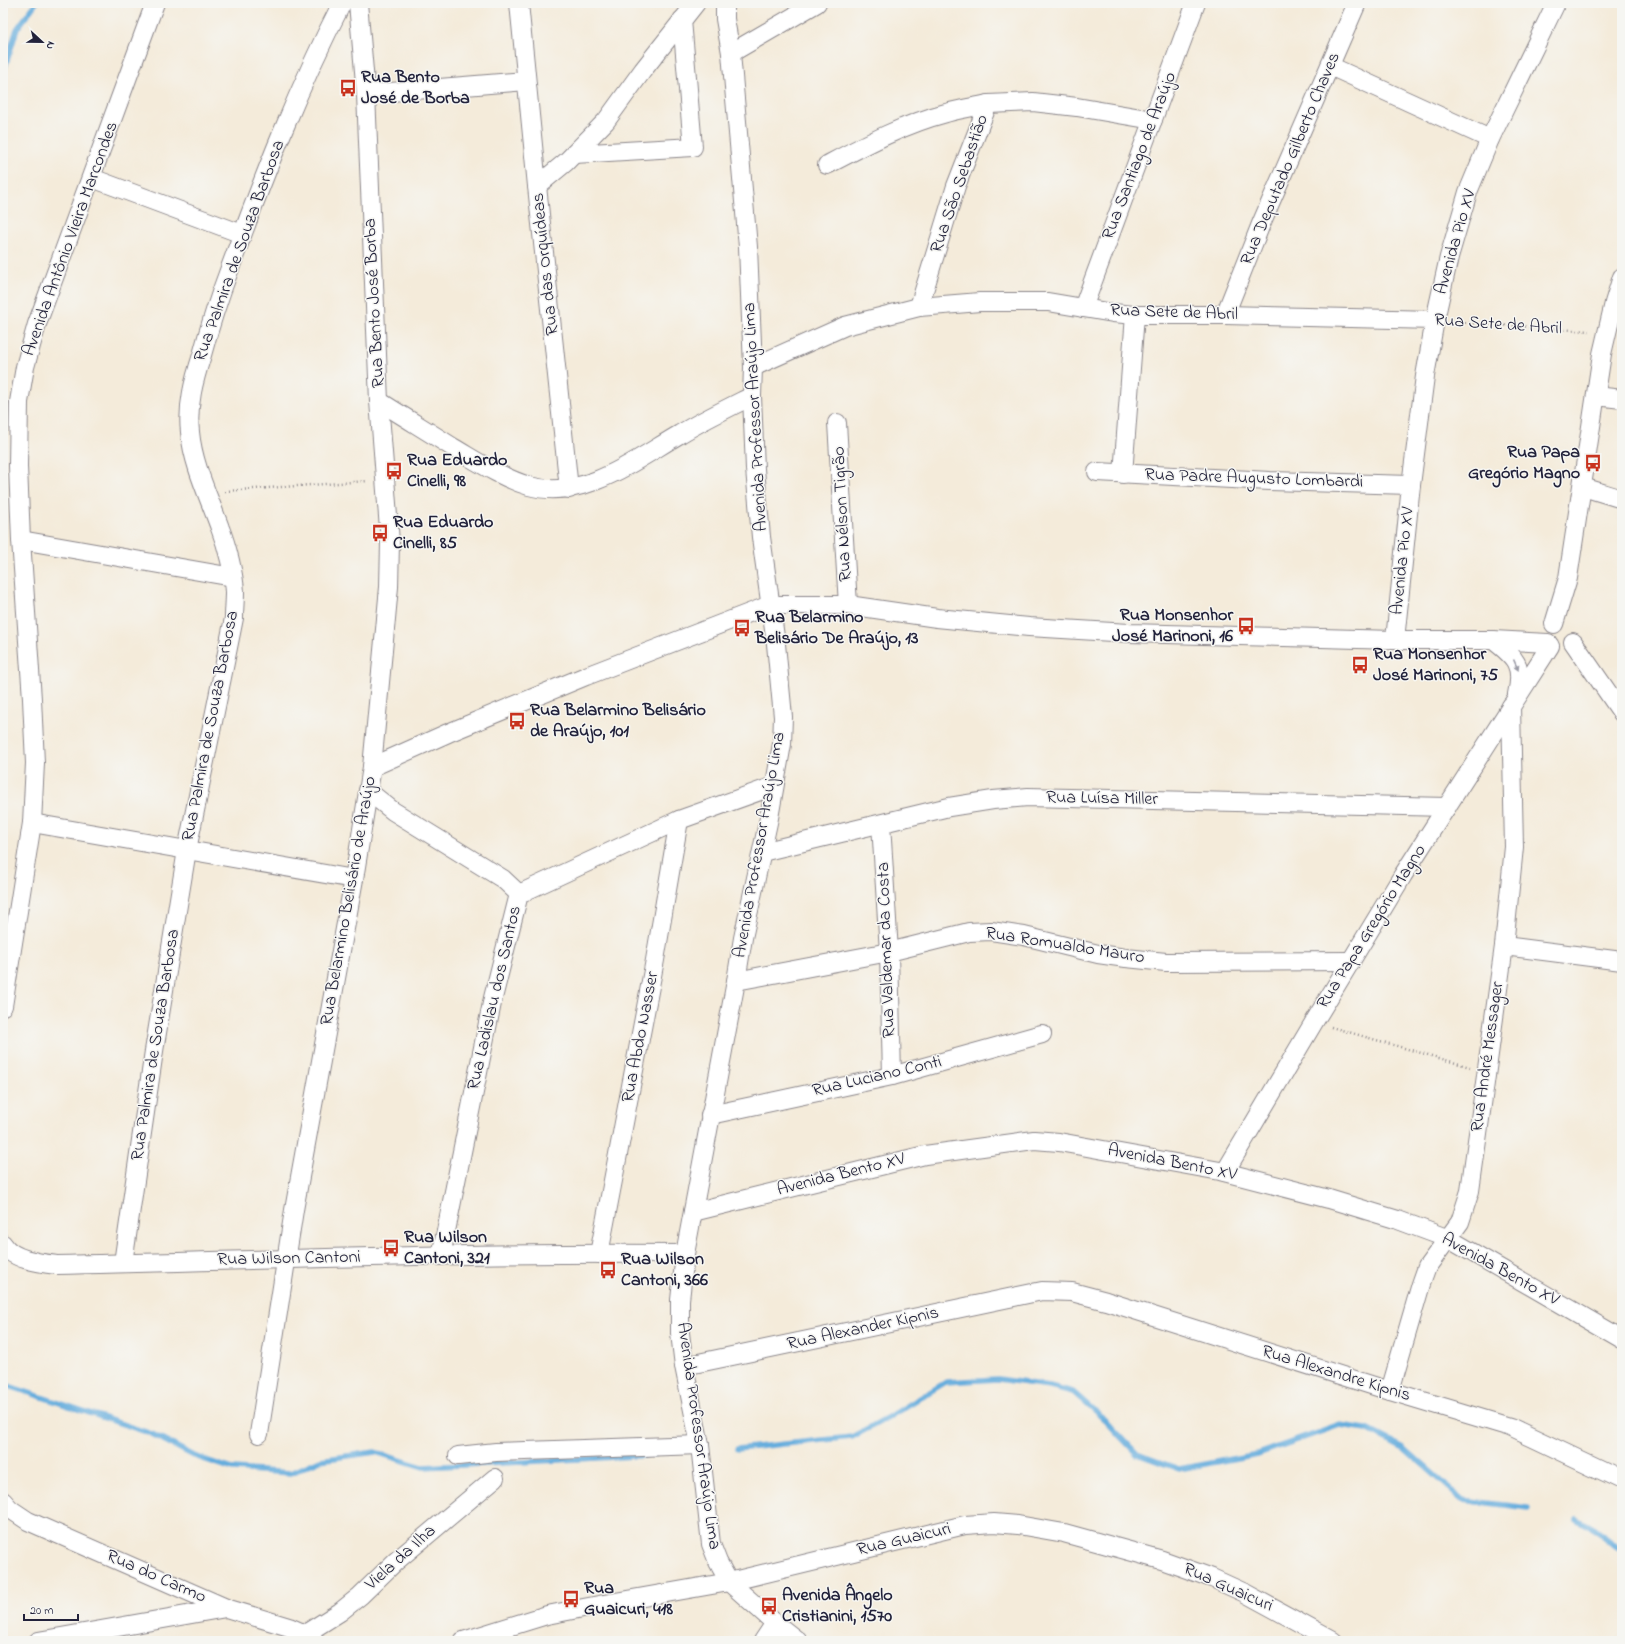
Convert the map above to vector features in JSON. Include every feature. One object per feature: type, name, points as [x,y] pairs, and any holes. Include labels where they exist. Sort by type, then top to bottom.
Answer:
[{"type":"street","name":"Avenida Antônio Vieira Marcondes","points":[[3,1006],[32,823],[35,763],[21,540],[18,466],[19,402],[25,367],[38,324],[155,3]]},
{"type":"street","name":"Rua Palmira de Souza Barbosa","points":[[123,1263],[154,1051],[187,850],[234,618],[235,592],[233,577],[221,530],[206,493],[190,432],[189,407],[192,387],[208,330],[242,234],[286,123],[342,3]]},
{"type":"street","name":"Rua Bento José Borba","points":[[358,3],[366,94],[379,402],[488,468],[508,478],[530,486],[553,489],[570,489],[620,470],[694,426],[752,396]]},
{"type":"street","points":[[519,3],[537,186]]},
{"type":"street","name":"Rua das Orquídeas","points":[[570,489],[537,186],[574,154],[606,121],[696,3]]},
{"type":"street","name":"Avenida Professor Araújo Lima","points":[[725,3],[725,19],[731,54],[748,246],[753,367],[752,396],[755,469],[776,644],[783,717],[782,744],[762,852],[742,938],[736,981],[685,1254],[680,1300],[680,1333],[684,1366],[700,1444],[711,1544],[718,1562],[729,1582],[775,1623],[798,1641]]},
{"type":"street","points":[[731,54],[817,3]]},
{"type":"street","name":"Rua Santiago de Araújo","points":[[1083,308],[1196,3]]},
{"type":"street","name":"Rua Deputado Gilberto Chaves","points":[[1225,315],[1264,218],[1357,3]]},
{"type":"street","name":"Avenida Pio XV","points":[[1395,640],[1411,485],[1425,376],[1435,320],[1449,257],[1466,200],[1490,139],[1556,3]]},
{"type":"street","points":[[574,154],[693,147],[682,20]]},
{"type":"street","points":[[1330,66],[1490,139]]},
{"type":"street","points":[[366,94],[526,81]]},
{"type":"street","name":"Rua São Sebastião","points":[[919,307],[956,186],[988,104],[1032,102],[1077,107],[1153,120]]},
{"type":"street","points":[[827,165],[865,145],[916,123],[946,113],[988,104]]},
{"type":"street","points":[[92,178],[242,234]]},
{"type":"street","points":[[1558,639],[1606,333],[1622,277]]},
{"type":"street","name":"Rua Sete de Abril","points":[[753,367],[845,326],[919,307],[980,302],[1048,302],[1135,314],[1435,320]]},
{"type":"street","points":[[1123,474],[1135,314]]},
{"type":"street","points":[[1596,396],[1622,399]]},
{"type":"street","points":[[372,767],[390,586],[390,542],[379,402]]},
{"type":"street","name":"Rua Nélson Tigrão","points":[[837,423],[848,605]]},
{"type":"street","name":"Rua Padre Augusto Lombardi","points":[[1097,472],[1270,481],[1411,485]]},
{"type":"street","points":[[1583,487],[1622,499]]},
{"type":"street","points":[[21,540],[233,577]]},
{"type":"street","points":[[770,604],[848,605],[936,618],[1058,629],[1222,636],[1395,640],[1558,639],[1603,687],[1622,714]]},
{"type":"street","name":"Rua Belarmino Belisário de Araújo","points":[[259,1434],[287,1259],[354,879],[372,767],[448,733],[586,676],[770,604]]},
{"type":"street","name":"Rua Papa Gregório Magno","points":[[1225,1172],[1403,876],[1517,696],[1558,639]]},
{"type":"street","points":[[1494,640],[1517,662],[1520,675],[1517,696]]},
{"type":"street","name":"Rua André Messager","points":[[1390,1391],[1427,1267],[1460,1222],[1470,1190],[1504,946],[1514,848],[1517,696]]},
{"type":"street","name":"Rua Ladislau dos Santos","points":[[441,1256],[493,998],[519,894],[679,820],[774,786]]},
{"type":"street","points":[[368,792],[393,811],[488,868],[503,879],[519,894]]},
{"type":"street","name":"Rua Luísa Miller","points":[[762,852],[949,807],[993,800],[1028,797],[1447,807]]},
{"type":"street","name":"Rua Abdo Nasser","points":[[599,1254],[655,960],[679,820]]},
{"type":"street","points":[[32,823],[354,879]]},
{"type":"street","name":"Rua Valdemar da Costa","points":[[882,824],[889,952],[892,1076]]},
{"type":"street","name":"Rua Romualdo Mauro","points":[[736,981],[889,952],[969,932],[991,931],[1024,936],[1098,954],[1166,962],[1351,961]]},
{"type":"street","points":[[1504,946],[1622,961]]},
{"type":"street","name":"Rua Luciano Conti","points":[[710,1115],[892,1076],[1042,1034]]},
{"type":"street","name":"Avenida Bento XV","points":[[693,1212],[925,1155],[1034,1140],[1067,1143],[1186,1163],[1225,1172],[1329,1199],[1398,1220],[1449,1238],[1622,1339]]},
{"type":"street","name":"Rua Wilson Cantoni","points":[[3,1244],[5,1248],[18,1256],[36,1263],[57,1265],[441,1256],[685,1254]]},
{"type":"street","name":"Rua Alexandre Kipnis","points":[[1042,1291],[1072,1292],[1106,1301],[1390,1391],[1510,1427],[1622,1480]]},
{"type":"street","name":"Rua Alexander Kipnis","points":[[684,1366],[1042,1291]]},
{"type":"street","points":[[458,1456],[496,1452],[700,1444]]},
{"type":"street","name":"Viela da Ilha","points":[[310,1638],[360,1596],[411,1548],[495,1478]]},
{"type":"street","name":"Rua do Carmo","points":[[3,1502],[10,1509],[28,1521],[226,1608],[288,1627],[310,1638]]},
{"type":"street","name":"Rua Guaicuri","points":[[463,1641],[548,1616],[604,1604],[729,1582],[965,1525],[994,1523],[1018,1524],[1064,1533],[1162,1560],[1204,1575],[1245,1593],[1333,1641]]},
{"type":"street","points":[[38,1641],[226,1608]]},
{"type":"street","points":[[763,1641],[775,1623]]},
{"type":"path","name":"Rua Sete de Abril","points":[[1435,320],[1606,333]]},
{"type":"path","points":[[206,493],[384,480]]},
{"type":"path","points":[[1314,1022],[1486,1072]]},
{"type":"waterway","points":[[3,73],[17,29],[36,3]]},
{"type":"waterway","points":[[737,1449],[852,1437],[892,1415],[946,1382],[998,1379],[1050,1386],[1073,1392],[1106,1421],[1137,1454],[1179,1469],[1258,1454],[1340,1425],[1367,1429],[1404,1448],[1463,1500],[1528,1508]]},
{"type":"waterway","points":[[3,1384],[152,1434],[194,1456],[233,1469],[291,1473],[320,1460],[375,1452],[423,1467],[654,1455]]},
{"type":"waterway","points":[[1577,1519],[1595,1529],[1622,1551]]},
{"type":"place","name":"Rua Bento José de Borba","points":[[348,88]]},
{"type":"place","name":"Rua Papa Gregório Magno","points":[[1593,463]]},
{"type":"place","name":"Rua Eduardo Cinelli, 98","points":[[394,471]]},
{"type":"place","name":"Rua Eduardo Cinelli, 85","points":[[380,533]]},
{"type":"place","name":"Rua Monsenhor José Marinoni, 16","points":[[1246,626]]},
{"type":"place","name":"Rua Belarmino Belisário De Araújo, 13","points":[[742,628]]},
{"type":"place","name":"Rua Monsenhor José Marinoni, 75","points":[[1360,665]]},
{"type":"place","name":"Rua Belarmino Belisário de Araújo, 101","points":[[517,721]]},
{"type":"place","name":"Rua Wilson Cantoni, 321","points":[[391,1248]]},
{"type":"place","name":"Rua Wilson Cantoni, 366","points":[[608,1270]]},
{"type":"place","name":"Rua Guaicuri, 418","points":[[571,1599]]},
{"type":"place","name":"Avenida Ângelo Cristianini, 1570","points":[[769,1606]]}]
